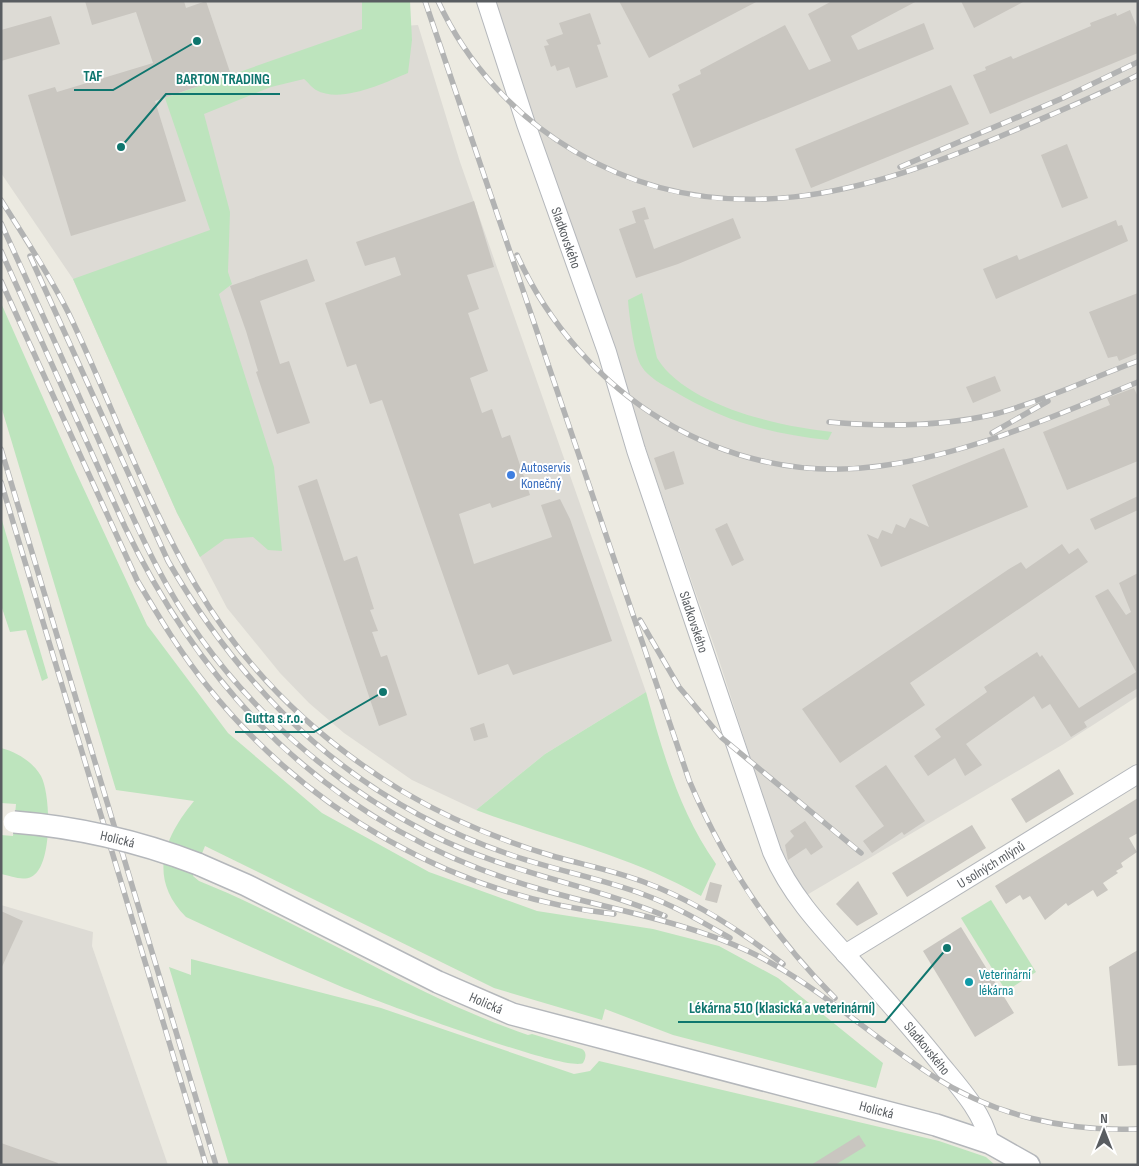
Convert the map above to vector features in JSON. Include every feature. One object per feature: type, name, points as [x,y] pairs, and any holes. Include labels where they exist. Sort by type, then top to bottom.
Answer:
[{"type":"street","name":"Sladkovského","points":[[486,1],[526,124],[610,360],[636,450],[772,852],[782,874],[794,893],[918,1036],[973,1104],[983,1122],[990,1143]]},
{"type":"street","name":"U solných mlýnů","points":[[845,954],[1138,774]]},
{"type":"street","name":"Holická","points":[[8,821],[65,828],[108,836],[149,847],[198,864],[246,885],[447,986],[512,1014],[936,1125],[990,1143]]},
{"type":"street","points":[[990,1143],[1029,1165]]},
{"type":"shaded area","points":[[1,1],[362,1],[363,29],[418,25],[460,162],[646,692],[545,754],[476,810],[412,780],[344,733],[309,703],[280,673],[227,608],[177,513],[73,279],[1,173]]},
{"type":"shaded area","points":[[495,1],[1138,1],[1138,696],[1062,745],[805,896],[777,840],[717,654],[598,312]]},
{"type":"shaded area","points":[[1,905],[93,932],[92,946],[168,1165],[1,1165]]},
{"type":"green space","points":[[362,1],[410,1],[412,40],[408,73],[362,90],[338,95],[326,94],[316,90],[304,79],[271,87],[204,114],[230,212],[228,272],[232,284],[219,294],[274,467],[282,551],[268,550],[253,537],[225,539],[200,557],[177,513],[73,279],[210,230],[165,98],[362,29]]},
{"type":"green space","points":[[642,293],[657,358],[671,375],[689,389],[736,411],[787,425],[832,432],[828,440],[767,430],[728,418],[691,401],[652,377],[639,362],[629,315],[628,300]]},
{"type":"green space","points":[[1,303],[75,470],[147,625],[228,733],[322,813],[429,872],[537,911],[653,929],[719,946],[778,978],[883,1063],[876,1088],[673,1035],[605,1009],[602,1020],[494,988],[205,846],[193,876],[199,881],[241,899],[403,981],[485,1019],[528,1035],[532,1034],[582,1049],[585,1053],[585,1059],[583,1063],[569,1063],[542,1057],[427,1019],[342,987],[186,917],[174,902],[167,888],[164,859],[174,830],[194,801],[116,790],[1,406]]},
{"type":"green space","points":[[1,517],[48,678],[42,681],[26,630],[10,632],[1,605]]},
{"type":"green space","points":[[646,692],[666,759],[682,802],[703,844],[716,864],[701,896],[674,882],[619,859],[476,810],[545,754]]},
{"type":"green space","points":[[1,748],[19,755],[38,771],[47,798],[48,830],[43,860],[38,871],[28,878],[16,878],[1,874],[1,835],[13,836],[16,804],[1,803]]},
{"type":"green space","points":[[991,900],[1036,972],[1006,991],[961,918]]},
{"type":"green space","points":[[191,959],[381,1008],[574,1074],[590,1071],[599,1061],[939,1141],[986,1157],[995,1165],[229,1165],[169,967],[191,975]]},
{"type":"building","points":[[85,1],[184,1],[186,8],[206,1],[231,75],[155,101],[186,201],[71,236],[28,95],[55,87],[57,92],[153,63],[136,12],[92,25]]},
{"type":"building","points":[[619,1],[758,1],[649,58]]},
{"type":"building","points":[[832,1],[917,1],[851,36],[858,50],[924,23],[934,49],[693,148],[672,94],[680,90],[678,85],[701,74],[700,70],[785,25],[809,70],[831,61],[808,14]]},
{"type":"building","points":[[961,1],[1025,1],[974,28]]},
{"type":"building","points":[[1130,10],[1138,30],[1138,53],[990,114],[973,75],[986,70],[985,67],[1011,56],[1013,59],[1091,26],[1090,23],[1116,13],[1117,16]]},
{"type":"building","points":[[590,13],[601,44],[597,45],[608,77],[576,88],[569,67],[557,71],[555,65],[551,67],[544,46],[549,45],[546,40],[563,34],[559,23]]},
{"type":"building","points":[[51,16],[60,44],[1,61],[1,30]]},
{"type":"building","points":[[951,85],[969,124],[811,188],[795,149]]},
{"type":"building","points":[[1067,144],[1088,198],[1062,208],[1041,155]]},
{"type":"building","points":[[474,201],[494,267],[467,275],[479,309],[468,313],[488,371],[470,378],[482,413],[492,409],[502,438],[510,435],[530,495],[492,508],[490,503],[459,514],[474,564],[552,537],[541,505],[560,499],[570,519],[612,641],[513,675],[508,664],[478,675],[382,400],[370,404],[356,364],[347,367],[325,303],[401,275],[395,257],[365,266],[356,242]]},
{"type":"building","points":[[645,207],[649,219],[644,220],[654,249],[733,218],[741,238],[678,264],[636,278],[619,229],[636,223],[632,211]]},
{"type":"building","points":[[1116,220],[1118,226],[1122,225],[1128,241],[996,299],[983,269],[1017,255],[1019,260]]},
{"type":"building","points":[[307,259],[315,281],[260,301],[280,364],[289,361],[310,423],[277,434],[256,372],[258,371],[246,331],[230,286]]},
{"type":"building","points":[[1138,293],[1138,353],[1119,361],[1117,356],[1108,358],[1089,312]]},
{"type":"building","points":[[995,376],[1001,391],[973,403],[966,387]]},
{"type":"building","points":[[1134,388],[1138,397],[1138,461],[1067,490],[1043,432],[1110,405],[1107,398]]},
{"type":"building","points":[[1004,448],[1028,507],[881,567],[867,534],[878,539],[882,530],[892,534],[896,524],[905,528],[910,518],[929,527],[912,485]]},
{"type":"building","points":[[674,451],[684,484],[665,490],[654,458]]},
{"type":"building","points":[[317,479],[344,561],[357,556],[374,609],[370,610],[378,631],[372,632],[381,657],[387,655],[407,715],[379,726],[298,486]]},
{"type":"building","points":[[1138,496],[1138,510],[1095,530],[1090,519]]},
{"type":"building","points":[[727,523],[744,560],[732,566],[715,529]]},
{"type":"building","points":[[1062,544],[1069,554],[1078,548],[1088,562],[910,683],[925,705],[840,763],[802,709],[1009,569],[1021,562],[1026,569]]},
{"type":"building","points":[[1138,573],[1138,688],[1084,722],[1087,727],[1071,737],[1050,704],[1042,709],[1034,696],[966,744],[982,765],[965,776],[955,758],[928,776],[914,756],[941,737],[935,729],[987,692],[984,687],[1037,652],[1040,657],[1042,655],[1079,708],[1136,672],[1095,596],[1108,589],[1126,615],[1131,612],[1119,583]]},
{"type":"building","points":[[484,723],[488,737],[474,741],[470,728]]},
{"type":"building","points":[[886,765],[925,821],[904,835],[902,832],[872,853],[863,841],[884,826],[855,786]]},
{"type":"building","points":[[1059,769],[1074,794],[1026,823],[1011,799]]},
{"type":"building","points":[[1138,798],[1138,833],[1129,838],[1137,852],[1121,863],[1123,867],[1116,871],[1118,873],[1103,883],[1108,890],[1097,897],[1093,890],[1068,906],[1066,903],[1045,920],[1030,896],[1023,900],[1020,895],[1006,904],[995,886]]},
{"type":"building","points":[[805,821],[823,847],[811,855],[806,848],[788,860],[785,845],[794,836],[790,831]]},
{"type":"building","points":[[972,825],[986,848],[907,897],[892,873]]},
{"type":"building","points":[[858,881],[878,914],[857,926],[836,904]]},
{"type":"building","points":[[710,882],[722,885],[717,903],[705,900]]},
{"type":"building","points":[[1,911],[23,921],[1,969]]},
{"type":"building","name":"Veterinární lékárna","points":[[961,927],[1014,1013],[975,1037],[923,951]]},
{"type":"building","points":[[1138,950],[1138,1065],[1118,1066],[1109,967]]},
{"type":"building","points":[[859,1135],[866,1146],[835,1165],[811,1165]]},
{"type":"building","points":[[1,1143],[58,1163],[57,1165],[1,1165]]},
{"type":"railway","points":[[425,1],[689,780],[718,840],[751,896],[790,949],[835,998]]},
{"type":"railway","points":[[438,1],[463,46],[478,67],[513,105],[552,137],[574,151],[629,178],[684,193],[739,199],[794,197],[849,188],[903,173],[1013,131],[1138,75]]},
{"type":"railway","points":[[900,167],[1063,98],[1138,62]]},
{"type":"railway","points":[[1,200],[45,270],[69,314],[145,486],[196,586],[237,647],[286,701],[341,749],[371,771],[420,802],[477,829],[516,844],[644,882],[681,898],[716,917],[783,964]]},
{"type":"railway","points":[[1,223],[157,567],[181,609],[208,649],[272,721],[309,754],[347,783],[388,810],[430,834],[487,858],[606,895],[665,916]]},
{"type":"railway","points":[[1,251],[125,527],[160,593],[199,653],[244,707],[293,756],[348,799],[407,836],[472,866],[543,890],[700,932],[750,952],[798,979],[933,1076],[956,1090],[980,1101],[1005,1111],[1057,1124],[1111,1129],[1138,1129]]},
{"type":"railway","points":[[517,255],[544,305],[578,350],[618,389],[664,421],[713,446],[766,462],[822,469],[880,466],[946,453],[1011,432],[1138,382]]},
{"type":"railway","points":[[30,256],[168,561],[200,612],[234,659],[272,702],[313,742],[358,777],[406,808],[458,834],[514,856],[613,884],[656,899],[730,938]]},
{"type":"railway","points":[[1,281],[137,580],[189,662],[208,687],[248,732],[291,773],[338,809],[389,841],[442,867],[498,889],[555,904],[614,914]]},
{"type":"railway","points":[[829,422],[871,425],[933,424],[995,414],[1031,403],[1138,361]]},
{"type":"railway","points":[[992,433],[1048,401]]},
{"type":"railway","points":[[1,449],[216,1165]]},
{"type":"railway","points":[[1,482],[206,1165]]},
{"type":"railway","points":[[640,620],[679,687],[722,738],[861,853]]},
{"type":"place","name":"TAF","points":[[197,41]]},
{"type":"place","name":"BARTON TRADING","points":[[121,147]]},
{"type":"place","name":"Autoservis Konečný","points":[[511,475]]},
{"type":"place","name":"Gutta s.r.o.","points":[[383,692]]},
{"type":"place","name":"Lékárna 510 (klasická a veterinární)","points":[[947,948]]},
{"type":"place","name":"Veterinární lékárna","points":[[969,982]]}]
